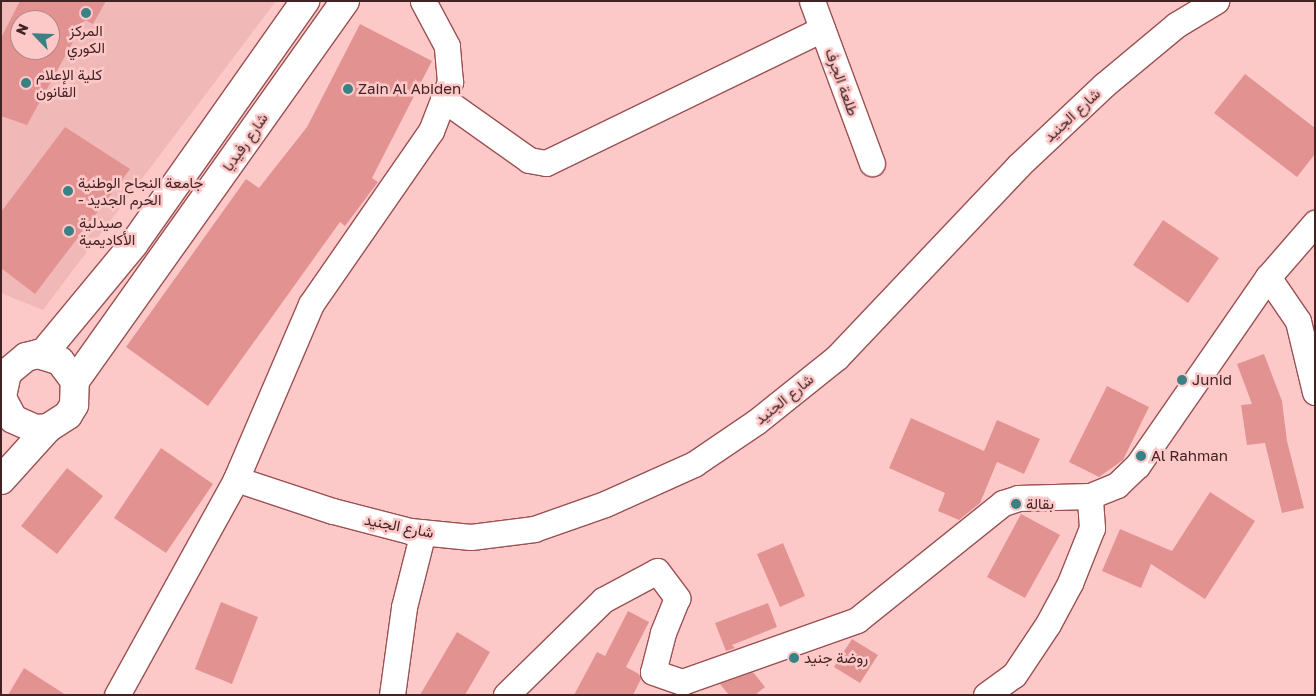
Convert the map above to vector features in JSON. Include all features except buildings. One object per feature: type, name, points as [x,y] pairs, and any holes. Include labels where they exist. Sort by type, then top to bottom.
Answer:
[{"type":"main road","points":[[48,428],[23,426],[3,405],[7,373],[34,356],[133,245],[305,1]]},
{"type":"main road","name":"شارع رفيديا","points":[[75,381],[345,1]]},
{"type":"main road","points":[[1,346],[34,356],[60,361],[75,381],[74,405],[68,415],[48,428],[1,480]]},
{"type":"street","points":[[117,695],[236,479],[311,304],[431,132],[450,82],[447,46],[423,1]]},
{"type":"street","name":"طلعة الجرف","points":[[812,1],[872,163]]},
{"type":"street","name":"شارع الجنيد","points":[[236,479],[333,511],[423,532],[471,537],[534,529],[605,504],[694,464],[756,422],[837,356],[1018,166],[1104,85],[1176,25],[1216,1]]},
{"type":"street","points":[[443,99],[529,160],[546,163],[822,29]]},
{"type":"street","points":[[506,695],[603,600],[656,570],[677,598],[663,633],[653,672],[682,682],[857,620],[1003,502],[1018,498],[1090,496],[1117,485],[1137,466],[1268,277],[1315,223]]},
{"type":"street","points":[[1268,277],[1298,321],[1315,392]]},
{"type":"street","points":[[986,695],[1014,675],[1048,624],[1070,582],[1092,528],[1090,496]]},
{"type":"street","points":[[392,695],[404,607],[423,532]]},
{"type":"shaded area","name":"جامعة النجاح الوطنية - الحرم الجديد","points":[[1,1],[276,1],[43,310],[1,293]]},
{"type":"place","name":"المركز الكوري","points":[[86,13]]},
{"type":"place","name":"كلية الإعلام القانون","points":[[26,83]]},
{"type":"place","name":"Zain Al Abiden","points":[[348,89]]},
{"type":"place","name":"جامعة النجاح الوطنية - الحرم الجديد","points":[[68,191]]},
{"type":"place","name":"صيدلية الأكاديمية","points":[[69,231]]},
{"type":"place","name":"Junid","points":[[1182,380]]},
{"type":"place","name":"Al Rahman","points":[[1141,456]]},
{"type":"place","name":"بقالة","points":[[1016,504]]},
{"type":"place","name":"روضة جنيد","points":[[794,658]]}]
